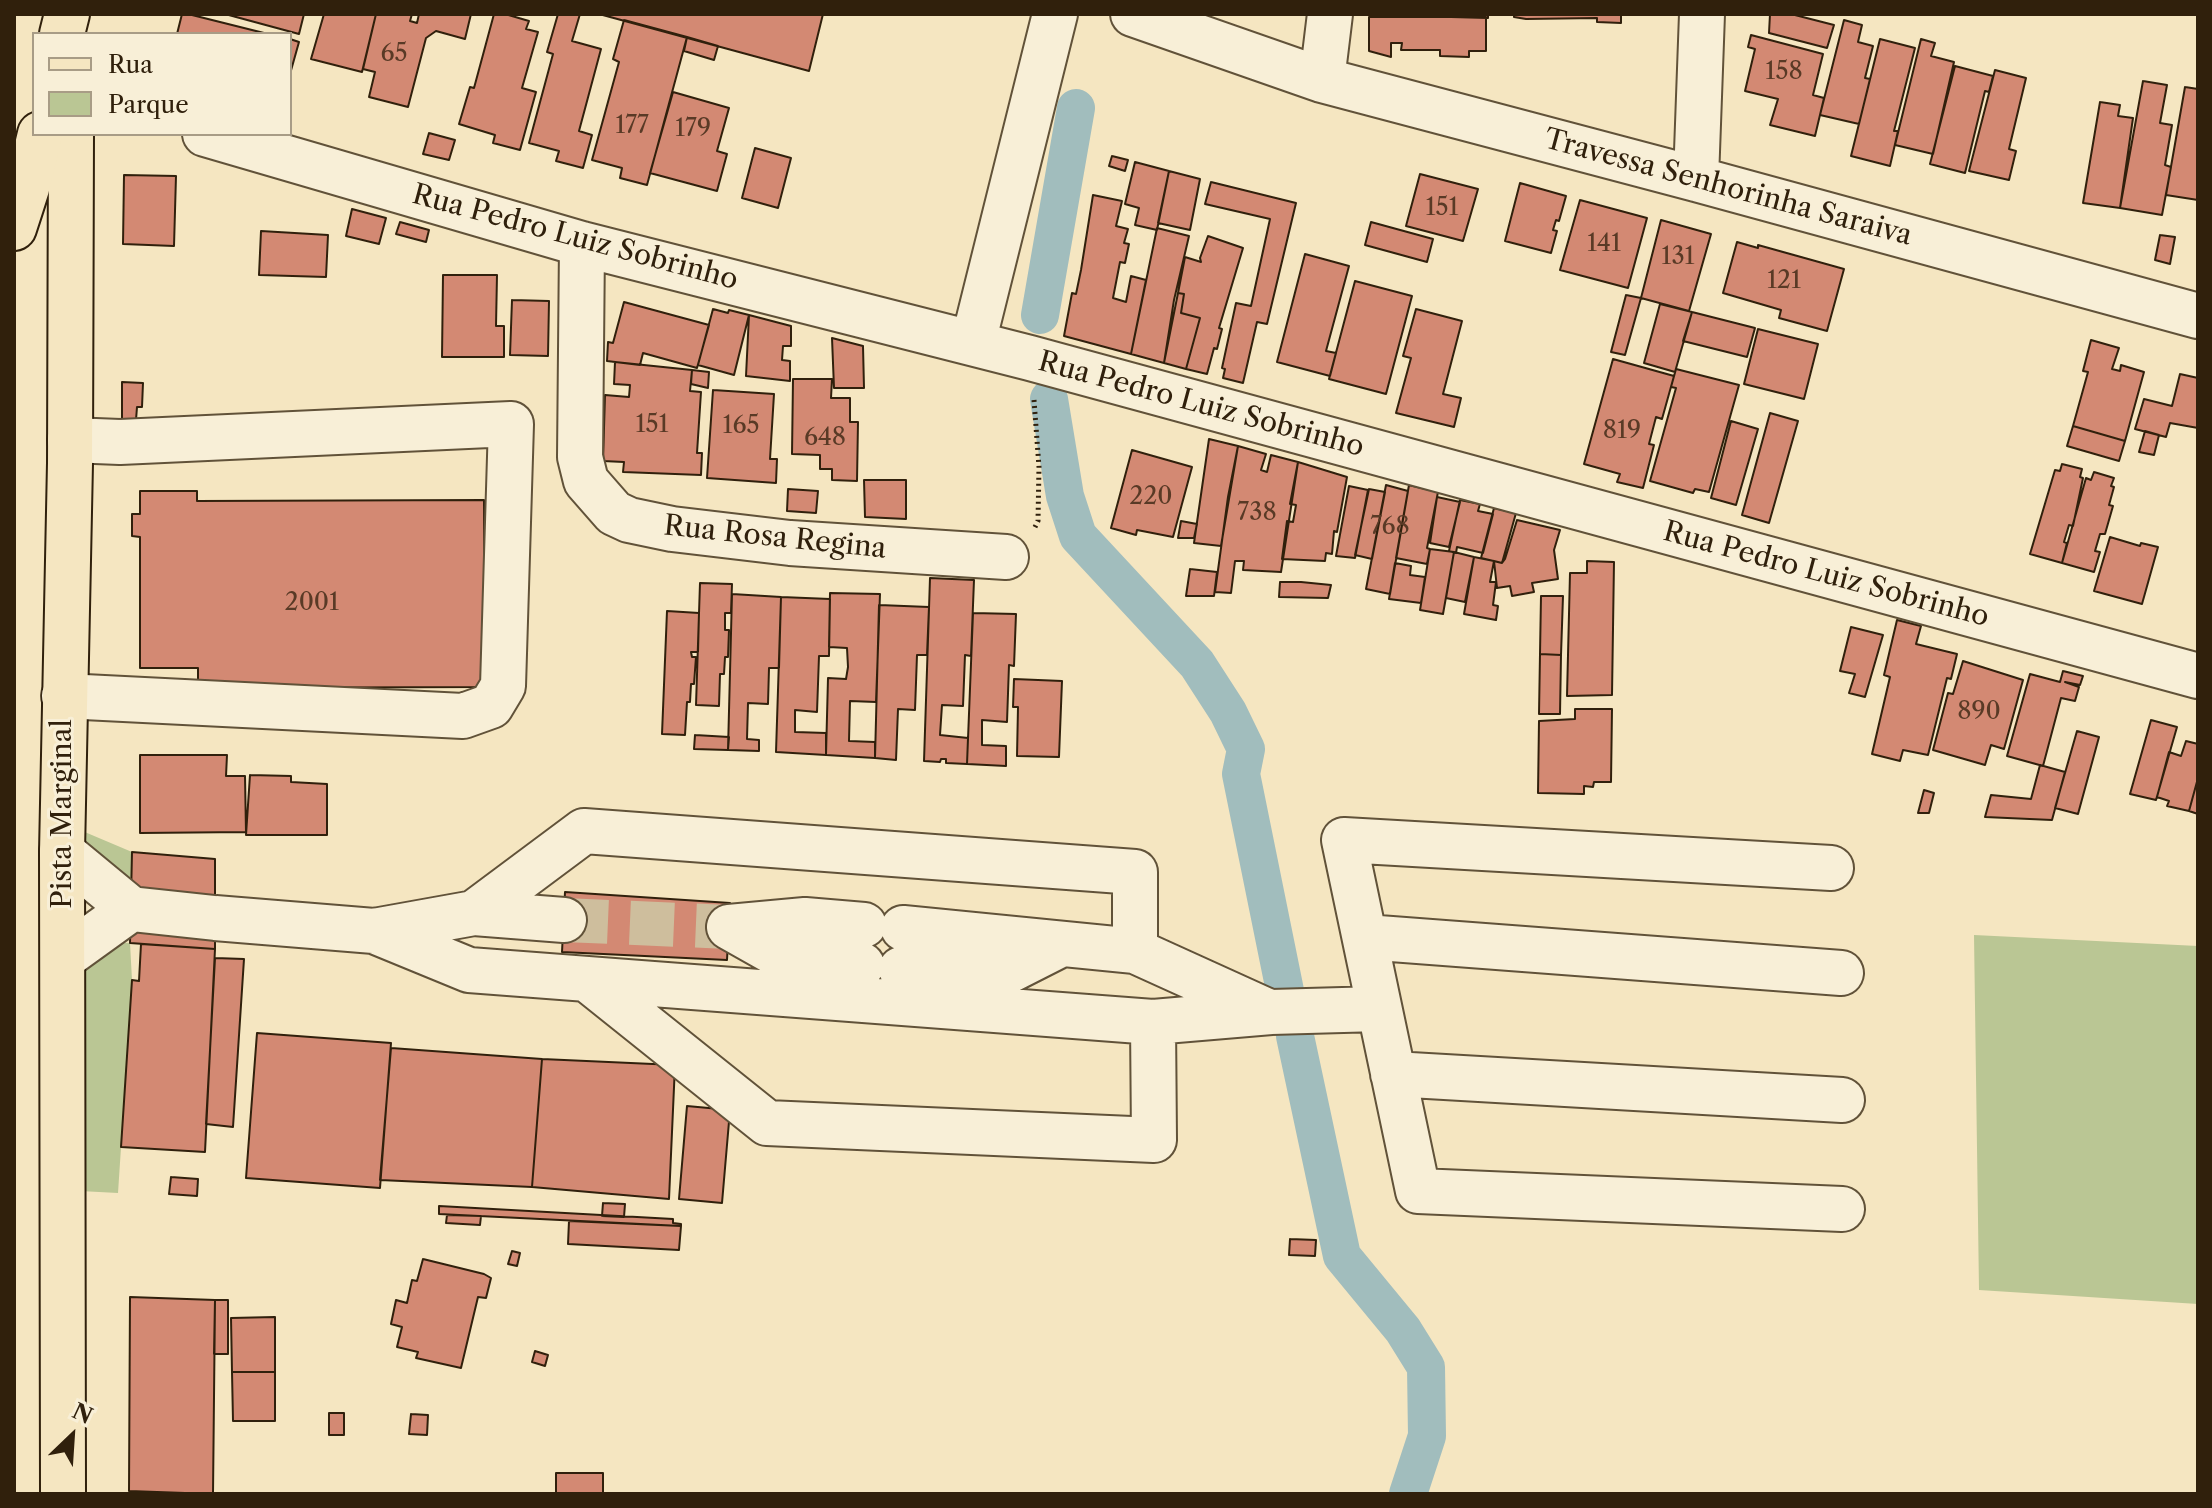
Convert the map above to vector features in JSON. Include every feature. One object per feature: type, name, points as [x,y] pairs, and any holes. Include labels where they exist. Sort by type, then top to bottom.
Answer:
[{"type":"main road","points":[[14,228],[40,136]]},
{"type":"main road","name":"Pista Marginal","points":[[63,1494],[62,852],[70,440],[71,136]]},
{"type":"street","points":[[973,343],[1055,14]]},
{"type":"street","name":"Travessa Senhorinha Saraiva","points":[[1133,14],[1322,80],[2198,316]]},
{"type":"street","points":[[1322,80],[1330,14]]},
{"type":"street","points":[[1696,179],[1702,14]]},
{"type":"street","name":"Rua Pedro Luiz Sobrinho","points":[[212,136],[582,244],[1030,358],[2198,676]]},
{"type":"street","name":"Rua Rosa Regina","points":[[582,244],[580,457],[586,481],[614,513],[629,520],[672,529],[790,543],[1006,557]]},
{"type":"street","points":[[64,696],[463,716],[491,706],[503,686],[511,424],[120,442],[70,440]]},
{"type":"street","points":[[474,913],[584,831],[1135,872],[1135,951]]},
{"type":"street","points":[[1831,868],[1344,840],[1418,1191],[1842,1209]]},
{"type":"street","points":[[62,852],[131,909],[374,931],[474,913],[564,920]]},
{"type":"street","points":[[63,958],[131,909]]},
{"type":"street","points":[[374,931],[469,970],[1153,1022],[1271,1012],[1379,1009]]},
{"type":"street","points":[[1365,937],[1841,973]]},
{"type":"street","points":[[882,947],[1062,944],[1135,951],[1271,1012]]},
{"type":"street","points":[[587,979],[767,1123],[1154,1140],[1153,1022]]},
{"type":"street","points":[[1393,1074],[1842,1100]]},
{"type":"path","points":[[1006,557],[1025,545],[1038,521],[1039,467],[1030,358]]},
{"type":"green space","points":[[80,830],[132,852],[132,882],[80,854]]},
{"type":"green space","points":[[1974,935],[2198,946],[2198,1304],[1979,1290]]},
{"type":"green space","points":[[115,942],[130,943],[132,980],[118,1193],[80,1191],[81,971]]},
{"type":"building","points":[[182,14],[188,14],[260,32],[178,32]]},
{"type":"building","points":[[225,14],[304,14],[299,34]]},
{"type":"building","points":[[324,14],[376,14],[362,72],[311,59]]},
{"type":"building","points":[[376,14],[412,14],[410,21],[417,23],[419,14],[471,14],[465,39],[436,31],[426,38],[408,107],[369,97],[375,72],[363,69]]},
{"type":"building","points":[[494,14],[529,21],[526,29],[538,32],[522,88],[536,92],[520,150],[493,143],[495,135],[459,124],[470,87],[474,88]]},
{"type":"building","points":[[558,14],[580,14],[572,41],[601,49],[579,131],[592,135],[583,168],[556,161],[559,151],[529,143],[553,54],[547,52]]},
{"type":"building","points":[[599,14],[823,14],[809,71]]},
{"type":"building","points":[[1488,14],[1488,18],[1414,16]]},
{"type":"building","points":[[1514,14],[1621,14],[1621,23],[1597,22],[1597,18],[1526,19],[1514,17]]},
{"type":"building","points":[[1770,14],[1791,14],[1834,25],[1827,48],[1769,33]]},
{"type":"building","points":[[1369,17],[1486,17],[1486,51],[1469,51],[1469,57],[1440,56],[1440,50],[1401,50],[1402,43],[1391,43],[1391,57],[1369,51]]},
{"type":"building","points":[[624,20],[687,37],[647,185],[620,178],[622,168],[592,160],[619,62],[613,59]]},
{"type":"building","points":[[1844,20],[1862,25],[1858,42],[1873,46],[1865,78],[1870,79],[1859,124],[1820,115]]},
{"type":"building","points":[[1751,35],[1823,54],[1813,95],[1824,98],[1815,136],[1770,125],[1778,99],[1745,91],[1755,49],[1748,47]]},
{"type":"building","points":[[687,37],[718,46],[714,60],[684,51]]},
{"type":"building","points":[[1880,39],[1915,48],[1894,131],[1898,131],[1890,166],[1851,156]]},
{"type":"building","points":[[1921,39],[1935,43],[1931,56],[1954,62],[1933,154],[1895,145]]},
{"type":"building","points":[[292,40],[299,42],[292,67]]},
{"type":"building","points":[[1955,66],[1993,76],[1989,92],[1985,91],[1965,173],[1930,164]]},
{"type":"building","points":[[1995,70],[2026,78],[2009,149],[2016,151],[2009,180],[1969,171]]},
{"type":"building","points":[[2143,81],[2167,85],[2160,123],[2172,125],[2165,165],[2171,167],[2162,215],[2120,208]]},
{"type":"building","points":[[2185,87],[2198,89],[2198,200],[2166,195]]},
{"type":"building","points":[[673,92],[729,108],[717,151],[727,154],[717,191],[650,173]]},
{"type":"building","points":[[2100,102],[2120,105],[2118,116],[2133,118],[2120,208],[2083,203]]},
{"type":"building","points":[[429,133],[455,140],[449,160],[423,154]]},
{"type":"building","points":[[755,148],[791,158],[778,208],[742,198]]},
{"type":"building","points":[[1112,156],[1128,160],[1125,171],[1109,166]]},
{"type":"building","points":[[1135,162],[1169,171],[1157,230],[1135,225],[1139,208],[1125,204]]},
{"type":"building","points":[[1169,171],[1200,179],[1190,230],[1158,223]]},
{"type":"building","points":[[1420,174],[1478,189],[1463,241],[1406,226]]},
{"type":"building","points":[[124,175],[176,176],[174,246],[123,244]]},
{"type":"building","points":[[1211,182],[1296,203],[1267,324],[1257,322],[1243,383],[1223,378],[1225,369],[1222,368],[1236,303],[1251,306],[1270,219],[1205,204]]},
{"type":"building","points":[[1520,183],[1566,196],[1553,230],[1557,231],[1551,253],[1505,241]]},
{"type":"building","points":[[1093,195],[1122,201],[1116,226],[1128,229],[1124,243],[1129,244],[1125,263],[1120,262],[1113,298],[1126,302],[1131,276],[1146,280],[1131,354],[1064,336],[1072,293],[1076,294],[1081,270]]},
{"type":"building","points":[[1580,200],[1647,218],[1628,288],[1560,270]]},
{"type":"building","points":[[352,209],[386,218],[379,244],[346,236]]},
{"type":"building","points":[[1661,220],[1711,234],[1689,311],[1641,298]]},
{"type":"building","points":[[400,222],[429,230],[426,242],[396,234]]},
{"type":"building","points":[[1371,222],[1433,239],[1427,262],[1365,245]]},
{"type":"building","points":[[1157,228],[1189,236],[1164,363],[1131,354]]},
{"type":"building","points":[[261,231],[328,235],[326,277],[259,275]]},
{"type":"building","points":[[2160,235],[2175,237],[2170,264],[2155,260]]},
{"type":"building","points":[[1208,236],[1243,248],[1219,328],[1222,329],[1217,349],[1214,348],[1207,374],[1186,369],[1200,318],[1181,313],[1184,294],[1178,293],[1185,257],[1201,262]]},
{"type":"building","points":[[1737,242],[1844,269],[1827,331],[1779,318],[1781,310],[1723,293]]},
{"type":"building","points":[[1305,254],[1349,266],[1326,351],[1336,353],[1330,376],[1277,362]]},
{"type":"building","points":[[443,275],[497,275],[496,326],[504,326],[504,357],[442,357]]},
{"type":"building","points":[[1355,281],[1412,296],[1386,394],[1329,379]]},
{"type":"building","points":[[1178,293],[1184,294],[1181,313],[1200,318],[1186,369],[1164,363]]},
{"type":"building","points":[[1626,295],[1641,298],[1625,355],[1611,352]]},
{"type":"building","points":[[512,300],[549,301],[548,356],[510,355]]},
{"type":"building","points":[[624,302],[709,325],[697,368],[643,353],[640,365],[607,361],[608,342],[613,343]]},
{"type":"building","points":[[1660,304],[1692,312],[1675,372],[1644,363]]},
{"type":"building","points":[[713,309],[749,315],[734,375],[698,365]]},
{"type":"building","points":[[1416,309],[1462,321],[1443,394],[1461,398],[1454,427],[1396,413],[1411,358],[1403,356]]},
{"type":"building","points":[[1692,312],[1755,328],[1747,357],[1683,341]]},
{"type":"building","points":[[749,315],[791,326],[791,346],[783,346],[782,360],[790,361],[790,381],[746,376]]},
{"type":"building","points":[[1758,329],[1818,344],[1804,399],[1744,384]]},
{"type":"building","points":[[832,338],[863,346],[864,388],[834,388]]},
{"type":"building","points":[[2091,340],[2119,348],[2112,369],[2120,371],[2121,365],[2144,372],[2125,441],[2073,426],[2088,372],[2083,371]]},
{"type":"building","points":[[1613,359],[1674,376],[1662,419],[1656,417],[1649,444],[1654,445],[1643,488],[1617,482],[1620,474],[1584,464]]},
{"type":"building","points":[[615,362],[692,370],[690,391],[701,392],[697,453],[702,453],[701,475],[623,472],[624,462],[603,461],[605,395],[629,397],[630,385],[614,384]]},
{"type":"building","points":[[1676,369],[1739,385],[1709,492],[1695,489],[1693,493],[1650,481],[1676,388],[1671,387]]},
{"type":"building","points":[[692,370],[709,372],[708,388],[691,384]]},
{"type":"building","points":[[2180,374],[2198,378],[2198,428],[2170,423],[2166,437],[2135,429],[2144,399],[2172,406]]},
{"type":"building","points":[[793,379],[832,379],[831,398],[850,398],[850,422],[858,422],[857,481],[832,480],[832,469],[820,469],[820,455],[792,454]]},
{"type":"building","points":[[122,382],[143,383],[142,407],[137,407],[136,420],[122,420]]},
{"type":"building","points":[[713,390],[774,394],[770,459],[777,459],[776,483],[707,478]]},
{"type":"building","points":[[1770,413],[1798,421],[1769,523],[1742,515]]},
{"type":"building","points":[[1731,421],[1758,429],[1736,505],[1711,498]]},
{"type":"building","points":[[2073,426],[2125,441],[2119,461],[2067,446]]},
{"type":"building","points":[[2145,431],[2159,435],[2154,455],[2139,452]]},
{"type":"building","points":[[1209,439],[1238,446],[1221,546],[1194,543]]},
{"type":"building","points":[[1238,446],[1266,454],[1261,470],[1267,472],[1271,455],[1298,462],[1281,572],[1243,570],[1244,561],[1235,561],[1231,593],[1215,592],[1228,497]]},
{"type":"building","points":[[1132,450],[1192,467],[1173,537],[1137,530],[1136,535],[1111,528]]},
{"type":"building","points":[[1298,462],[1347,477],[1337,532],[1334,531],[1332,554],[1326,553],[1325,561],[1282,559],[1287,521],[1293,522],[1296,505],[1290,504]]},
{"type":"building","points":[[2062,464],[2082,469],[2080,477],[2083,478],[2073,526],[2069,525],[2064,542],[2067,543],[2062,563],[2030,554],[2055,470],[2060,471]]},
{"type":"building","points":[[2094,472],[2114,478],[2111,486],[2114,487],[2109,505],[2113,506],[2105,534],[2100,534],[2095,551],[2100,552],[2094,572],[2062,563],[2086,478],[2091,480]]},
{"type":"building","points":[[864,480],[906,480],[906,519],[865,517]]},
{"type":"building","points":[[1386,485],[1408,491],[1390,594],[1366,589]]},
{"type":"building","points":[[1409,485],[1438,492],[1427,548],[1430,549],[1427,564],[1396,558]]},
{"type":"building","points":[[1349,486],[1368,490],[1355,558],[1336,556]]},
{"type":"building","points":[[788,489],[818,491],[816,513],[787,511]]},
{"type":"building","points":[[1369,489],[1385,492],[1372,559],[1355,555]]},
{"type":"building","points":[[140,491],[197,491],[197,501],[484,500],[485,687],[198,688],[198,668],[140,668],[140,537],[132,536],[132,514],[140,514]]},
{"type":"building","points":[[1437,497],[1460,502],[1449,547],[1430,543]]},
{"type":"building","points":[[1460,500],[1480,504],[1478,511],[1493,514],[1483,553],[1457,547],[1456,553],[1449,551]]},
{"type":"building","points":[[1494,508],[1516,513],[1502,563],[1481,558]]},
{"type":"building","points":[[1517,520],[1560,530],[1554,550],[1558,579],[1532,583],[1534,592],[1512,596],[1510,586],[1497,588],[1494,561],[1502,563],[1505,559]]},
{"type":"building","points":[[1181,521],[1197,524],[1194,538],[1178,538]]},
{"type":"building","points":[[2110,537],[2140,546],[2141,543],[2158,547],[2142,604],[2094,591]]},
{"type":"building","points":[[1430,549],[1454,552],[1443,614],[1420,610]]},
{"type":"building","points":[[1454,552],[1474,557],[1465,602],[1446,598]]},
{"type":"building","points":[[1474,557],[1494,561],[1490,582],[1496,582],[1493,605],[1498,606],[1496,620],[1464,614]]},
{"type":"building","points":[[1587,561],[1614,562],[1612,695],[1567,696],[1570,573],[1587,573]]},
{"type":"building","points":[[1395,563],[1411,566],[1410,575],[1425,577],[1421,603],[1389,599]]},
{"type":"building","points":[[1190,569],[1217,572],[1214,596],[1186,596]]},
{"type":"building","points":[[930,578],[974,580],[971,656],[965,655],[963,706],[942,705],[940,735],[968,738],[967,764],[946,763],[946,759],[940,762],[924,761]]},
{"type":"building","points":[[1280,582],[1331,585],[1328,598],[1279,597]]},
{"type":"building","points":[[700,583],[732,584],[731,613],[725,613],[725,630],[729,630],[728,657],[725,657],[724,674],[720,674],[719,706],[696,705]]},
{"type":"building","points":[[830,593],[880,594],[876,702],[850,701],[849,741],[875,742],[875,758],[826,755],[828,678],[846,679],[848,667],[847,648],[829,647]]},
{"type":"building","points":[[732,594],[781,597],[779,668],[769,668],[768,704],[748,703],[747,739],[759,740],[759,751],[728,750]]},
{"type":"building","points":[[1541,596],[1563,596],[1561,655],[1540,654]]},
{"type":"building","points":[[781,597],[830,599],[829,656],[819,656],[817,712],[795,710],[795,732],[826,733],[826,755],[776,752]]},
{"type":"building","points":[[879,605],[929,607],[927,655],[917,655],[915,710],[898,709],[896,760],[875,758]]},
{"type":"building","points":[[667,611],[699,613],[698,652],[691,652],[692,657],[696,657],[694,684],[691,684],[690,702],[687,702],[685,735],[662,734]]},
{"type":"building","points":[[973,613],[1016,614],[1014,666],[1009,665],[1007,722],[982,720],[982,745],[1006,746],[1006,766],[967,764]]},
{"type":"building","points":[[1897,620],[1921,626],[1916,644],[1957,654],[1951,679],[1947,678],[1928,755],[1903,750],[1900,761],[1872,754],[1890,677],[1884,675]]},
{"type":"building","points":[[1851,627],[1883,635],[1865,697],[1849,693],[1855,674],[1840,671]]},
{"type":"building","points":[[1540,654],[1561,655],[1560,714],[1539,714]]},
{"type":"building","points":[[1963,661],[2023,680],[2004,749],[1991,745],[1985,765],[1933,750],[1948,693],[1953,694]]},
{"type":"building","points":[[2063,671],[2083,676],[2080,685],[2065,682],[2079,687],[2075,701],[2061,698],[2043,766],[2007,756],[2030,674],[2060,682]]},
{"type":"building","points":[[1014,679],[1062,681],[1059,757],[1017,756],[1018,707],[1013,707]]},
{"type":"building","points":[[1575,709],[1612,709],[1611,782],[1594,782],[1593,787],[1584,786],[1584,794],[1538,793],[1539,721],[1575,719]]},
{"type":"building","points":[[2151,720],[2177,727],[2156,800],[2130,794]]},
{"type":"building","points":[[2077,731],[2099,737],[2078,814],[2055,808]]},
{"type":"building","points":[[695,735],[729,737],[728,750],[694,749]]},
{"type":"building","points":[[2186,741],[2198,744],[2198,778],[2189,811],[2167,806],[2169,801],[2157,797],[2169,752],[2181,756]]},
{"type":"building","points":[[140,755],[227,755],[226,776],[245,776],[246,832],[140,833]]},
{"type":"building","points":[[2040,765],[2065,772],[2052,820],[1985,817],[1991,795],[2031,799]]},
{"type":"building","points":[[250,775],[291,776],[291,782],[327,784],[327,835],[246,835]]},
{"type":"building","points":[[2198,778],[2198,814],[2189,811]]},
{"type":"building","points":[[1924,790],[1934,793],[1929,813],[1918,813]]},
{"type":"building","points":[[132,852],[215,859],[215,949],[130,943]]},
{"type":"building","points":[[565,892],[730,903],[727,960],[562,952]]},
{"type":"building","points":[[141,944],[215,949],[205,1152],[121,1147],[132,980],[139,981]]},
{"type":"building","points":[[215,958],[244,959],[233,1127],[206,1124]]},
{"type":"building","points":[[257,1033],[391,1043],[380,1188],[246,1178]]},
{"type":"building","points":[[391,1048],[542,1059],[532,1187],[380,1180]]},
{"type":"building","points":[[542,1059],[675,1065],[669,1199],[532,1187]]},
{"type":"building","points":[[687,1106],[730,1110],[722,1203],[679,1199]]},
{"type":"building","points":[[171,1177],[198,1179],[197,1196],[169,1194]]},
{"type":"building","points":[[603,1203],[625,1204],[624,1217],[602,1216]]},
{"type":"building","points":[[439,1206],[673,1219],[673,1223],[681,1226],[439,1214]]},
{"type":"building","points":[[447,1215],[481,1216],[480,1225],[446,1223]]},
{"type":"building","points":[[569,1221],[681,1226],[679,1250],[568,1244]]},
{"type":"building","points":[[1290,1239],[1316,1240],[1315,1256],[1289,1255]]},
{"type":"building","points":[[512,1251],[520,1253],[517,1266],[508,1264]]},
{"type":"building","points":[[423,1259],[491,1278],[486,1298],[478,1297],[461,1368],[416,1358],[418,1352],[397,1347],[402,1327],[391,1324],[396,1300],[407,1303],[412,1280],[417,1281]]},
{"type":"building","points":[[130,1297],[215,1300],[213,1494],[129,1491]]},
{"type":"building","points":[[215,1300],[228,1300],[228,1354],[214,1354]]},
{"type":"building","points":[[275,1317],[275,1372],[232,1372],[231,1318]]},
{"type":"building","points":[[535,1351],[548,1355],[545,1366],[532,1362]]},
{"type":"building","points":[[232,1372],[275,1372],[275,1421],[233,1421]]},
{"type":"building","points":[[329,1413],[344,1413],[344,1435],[329,1435]]},
{"type":"building","points":[[411,1414],[428,1415],[427,1435],[409,1434]]},
{"type":"building","points":[[556,1473],[603,1473],[603,1494],[556,1494]]},
{"type":"waterway","points":[[1040,315],[1076,108]]},
{"type":"waterway","points":[[1049,399],[1065,496],[1078,536],[1197,664],[1228,712],[1246,749],[1241,774],[1285,991]]},
{"type":"waterway","points":[[1295,1036],[1342,1256],[1403,1330],[1426,1367],[1427,1436],[1408,1494]]},
{"type":"tunnel","points":[[564,920],[729,927]]}]
